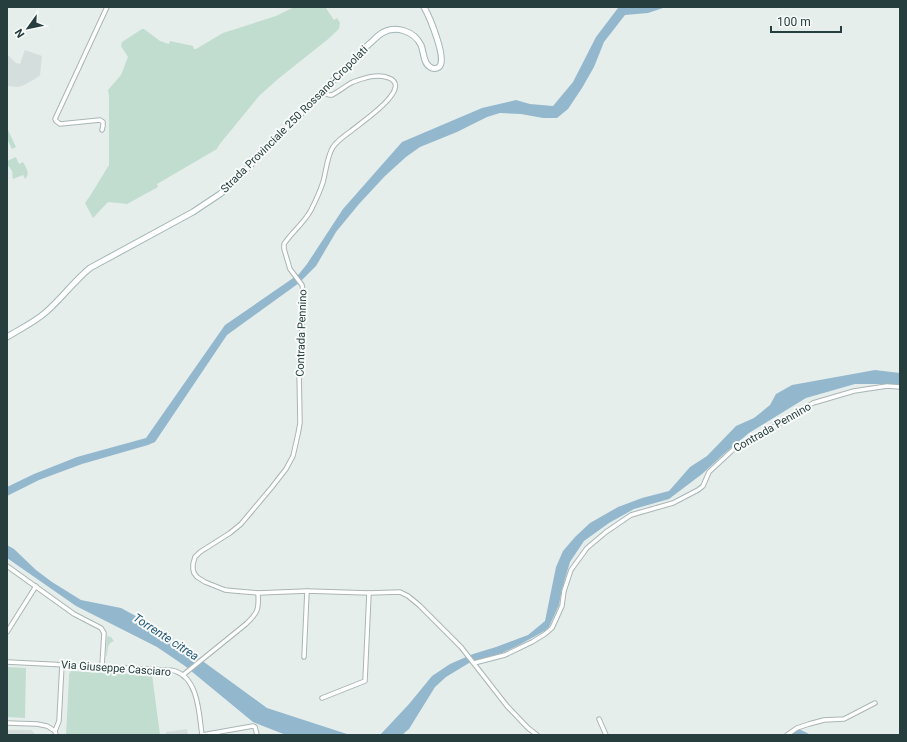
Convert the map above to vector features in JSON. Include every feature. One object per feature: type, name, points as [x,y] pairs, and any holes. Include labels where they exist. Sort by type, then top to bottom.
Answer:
[{"type":"main road","name":"Strada Provinciale 250 Rossano-Cropolati","points":[[7,336],[30,324],[47,311],[90,268],[192,212],[220,194],[381,33],[395,29],[408,32],[416,38],[421,46],[427,65],[435,69],[440,66],[442,59],[432,25],[424,7]]},
{"type":"street","points":[[102,130],[103,122],[100,120],[60,124],[56,122],[55,119],[108,7]]},
{"type":"street","name":"Contrada Pennino","points":[[324,94],[332,95],[354,82],[373,76],[392,79],[396,88],[386,102],[337,142],[330,152],[323,183],[310,212],[284,244],[286,258],[290,269],[301,283],[304,296],[299,370],[300,423],[293,456],[272,487],[241,524],[195,557],[193,564],[194,573],[205,582],[225,590],[258,593],[307,591],[369,593],[400,592],[408,596],[419,605],[468,655],[507,706],[528,728],[537,735]]},
{"type":"street","name":"Contrada Pennino","points":[[474,663],[505,655],[545,634],[552,628],[562,606],[564,591],[571,570],[587,548],[606,532],[631,515],[672,503],[698,490],[703,486],[709,472],[736,446],[748,442],[813,403],[854,391],[887,386],[900,387]]},
{"type":"street","points":[[7,566],[74,614],[101,628],[104,633],[102,666]]},
{"type":"street","points":[[7,632],[36,586]]},
{"type":"street","points":[[304,657],[307,591]]},
{"type":"street","points":[[183,675],[252,618],[259,606],[258,593]]},
{"type":"street","points":[[322,698],[365,681],[369,593]]},
{"type":"street","name":"Via Giuseppe Casciaro","points":[[7,662],[175,671],[183,675],[193,687],[196,694],[202,735]]},
{"type":"street","points":[[7,723],[37,724],[47,726],[56,733],[59,721],[62,664]]},
{"type":"street","points":[[787,735],[797,728],[809,724],[824,720],[844,719],[875,703]]},
{"type":"street","points":[[599,719],[606,735]]},
{"type":"street","points":[[202,735],[253,726],[257,735]]},
{"type":"shaded area","points":[[25,50],[42,56],[40,75],[18,87],[7,86],[7,54],[16,63],[20,64]]},
{"type":"shaded area","points":[[187,729],[188,735],[166,735],[166,732]]},
{"type":"shaded area","points":[[7,730],[31,730],[36,735],[7,735]]},
{"type":"green space","points":[[294,7],[326,7],[334,20],[337,18],[340,23],[339,29],[259,96],[217,149],[157,184],[158,187],[127,204],[108,202],[93,218],[85,203],[109,165],[108,90],[121,75],[128,57],[121,46],[122,42],[144,29],[160,41],[169,44],[170,41],[193,46],[194,49],[196,49],[223,33],[276,16]]},
{"type":"green space","points":[[7,128],[16,147],[12,149],[7,139]]},
{"type":"green space","points":[[16,157],[19,164],[23,162],[27,168],[28,175],[25,179],[23,175],[13,179],[12,171],[7,161]]},
{"type":"green space","points":[[107,636],[111,637],[114,641],[109,645],[106,656]]},
{"type":"green space","points":[[7,667],[26,668],[25,718],[7,717]]},
{"type":"green space","points":[[71,671],[152,675],[160,735],[66,735],[69,674]]},
{"type":"water","points":[[666,7],[648,13],[625,15],[604,42],[594,67],[582,88],[568,109],[557,118],[543,118],[521,114],[500,113],[487,117],[457,132],[420,147],[406,157],[385,176],[336,232],[316,266],[299,283],[227,335],[155,442],[82,464],[39,480],[7,496],[7,487],[34,474],[77,457],[146,438],[225,325],[299,274],[343,209],[402,142],[482,108],[516,100],[530,104],[553,106],[573,82],[596,37],[618,8]]},
{"type":"water","points":[[875,370],[900,373],[900,384],[855,384],[806,398],[749,433],[702,474],[669,499],[634,509],[609,523],[584,541],[570,562],[559,605],[548,629],[502,653],[469,663],[446,677],[435,687],[409,729],[402,735],[380,735],[409,704],[432,676],[450,664],[473,654],[528,635],[545,621],[556,567],[563,551],[590,523],[618,507],[642,498],[669,491],[690,467],[707,456],[736,426],[754,418],[770,405],[776,394],[792,385]]},
{"type":"water","name":"Torrente citrea","points":[[7,545],[14,549],[36,570],[52,582],[81,600],[121,608],[156,627],[267,708],[350,735],[286,735],[253,722],[185,666],[157,647],[76,606],[7,558]]},
{"type":"water","points":[[797,728],[811,735],[787,735]]}]
